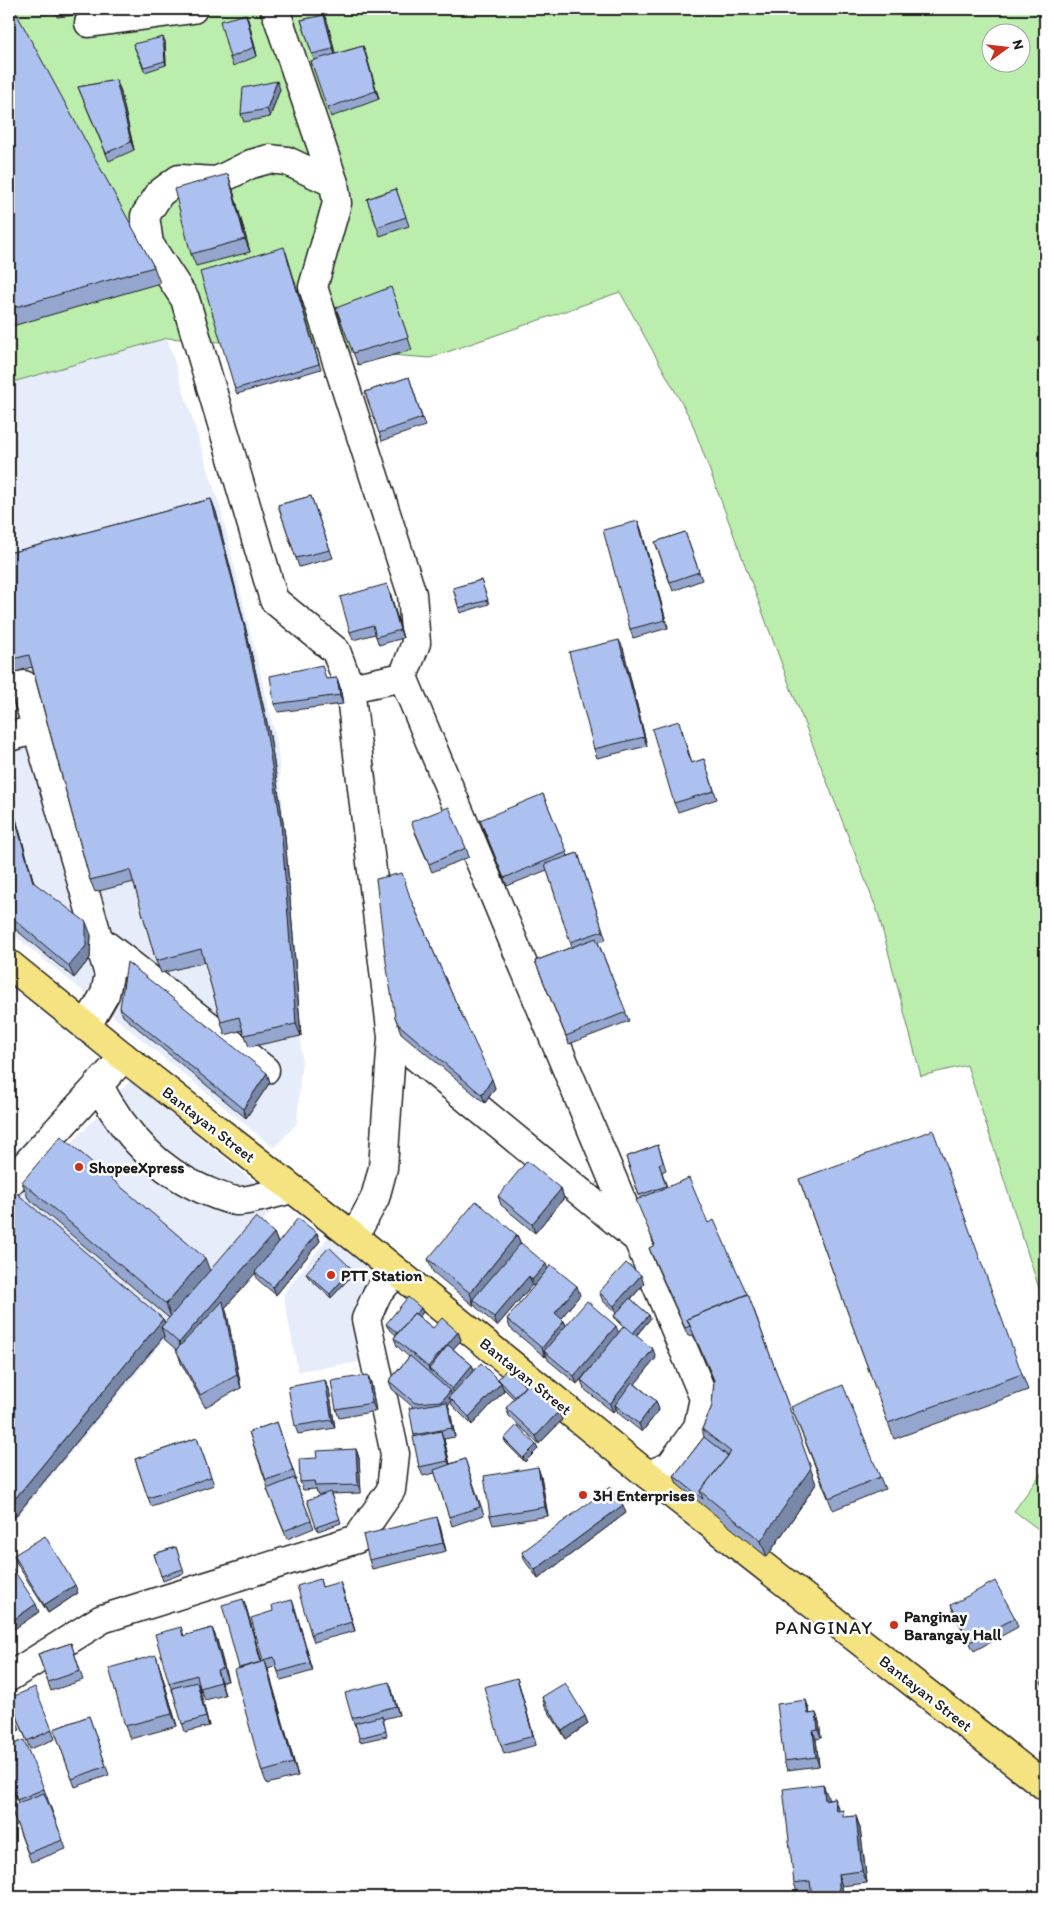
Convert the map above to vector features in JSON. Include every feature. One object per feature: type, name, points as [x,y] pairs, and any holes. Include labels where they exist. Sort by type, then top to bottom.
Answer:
[{"type":"main road","name":"Bantayan Street","points":[[9,964],[124,1057],[354,1236],[648,1475],[1045,1786]]},
{"type":"street","points":[[89,22],[193,9]]},
{"type":"street","points":[[275,9],[334,183],[337,203],[313,287],[412,594],[416,643],[403,677],[704,1398],[698,1426],[670,1466],[648,1475]]},
{"type":"street","points":[[334,183],[287,162],[269,159],[252,164],[217,181],[179,179],[160,193],[146,216],[149,244],[185,299],[274,600],[336,651],[350,688],[392,1037],[383,1168],[374,1198],[354,1236]]},
{"type":"street","points":[[350,688],[403,677]]},
{"type":"street","points":[[24,685],[109,974],[105,994],[86,1027]]},
{"type":"street","points":[[9,737],[37,729]]},
{"type":"street","points":[[98,939],[265,1070]]},
{"type":"street","points":[[392,1037],[638,1240]]},
{"type":"street","points":[[9,1183],[124,1057]]},
{"type":"street","points":[[98,1084],[122,1126],[138,1144],[175,1175],[195,1186],[238,1201],[292,1189]]},
{"type":"street","points":[[9,1677],[102,1619],[357,1540],[390,1490],[395,1454],[366,1319],[377,1294],[396,1272]]},
{"type":"shaded area","points":[[167,338],[221,510],[277,742],[302,1057],[297,1123],[274,1148],[9,931],[9,380]]},
{"type":"shaded area","points":[[130,1081],[279,1202],[9,1527],[9,1158],[37,1128],[61,1151],[35,1182]]},
{"type":"shaded area","points":[[328,1237],[378,1277],[367,1361],[298,1371],[283,1294]]},
{"type":"green space","points":[[9,9],[1045,9],[1045,1307],[967,1065],[921,1076],[878,913],[791,689],[691,420],[620,292],[430,358],[167,338],[9,383]]},
{"type":"green space","points":[[1045,1468],[1045,1534],[1014,1511]]},
{"type":"building","points":[[9,9],[14,9],[154,267],[9,309]]},
{"type":"building","points":[[246,14],[254,47],[230,58],[220,21]]},
{"type":"building","points":[[324,15],[333,49],[312,54],[301,20]]},
{"type":"building","points":[[163,37],[165,61],[144,67],[133,44]]},
{"type":"building","points":[[363,46],[376,91],[327,108],[311,61]]},
{"type":"building","points":[[116,80],[131,142],[106,153],[78,87]]},
{"type":"building","points":[[277,81],[267,109],[241,114],[243,88]]},
{"type":"building","points":[[228,174],[245,239],[191,254],[174,189]]},
{"type":"building","points":[[396,189],[406,217],[377,227],[367,199]]},
{"type":"building","points":[[284,247],[319,364],[235,389],[200,272]]},
{"type":"building","points":[[391,287],[408,337],[353,353],[336,308]]},
{"type":"building","points":[[409,377],[422,418],[379,433],[365,392]]},
{"type":"building","points":[[311,496],[330,550],[296,558],[278,505]]},
{"type":"building","points":[[211,499],[242,617],[265,723],[281,823],[296,1024],[244,1035],[239,1017],[221,1022],[201,949],[156,961],[130,870],[90,880],[29,655],[9,660],[9,553]]},
{"type":"building","points":[[638,521],[665,620],[630,629],[603,530]]},
{"type":"building","points":[[685,532],[699,572],[670,582],[655,542]]},
{"type":"building","points":[[481,580],[488,600],[459,608],[453,588]]},
{"type":"building","points":[[387,584],[400,630],[376,637],[373,625],[350,632],[340,597]]},
{"type":"building","points":[[619,640],[644,737],[594,749],[569,652]]},
{"type":"building","points":[[322,665],[326,679],[337,678],[340,695],[274,704],[270,676]]},
{"type":"building","points":[[679,721],[691,763],[704,759],[714,791],[674,803],[652,729]]},
{"type":"building","points":[[543,794],[567,852],[504,878],[480,820]]},
{"type":"building","points":[[9,797],[33,882],[86,922],[86,946],[69,966],[9,915]]},
{"type":"building","points":[[449,807],[466,848],[429,864],[411,822]]},
{"type":"building","points":[[578,853],[603,931],[570,942],[545,864]]},
{"type":"building","points":[[402,873],[411,900],[452,994],[492,1079],[482,1095],[398,1024],[395,1017],[376,879]]},
{"type":"building","points":[[596,938],[626,1012],[566,1036],[535,961]]},
{"type":"building","points":[[127,962],[267,1073],[243,1109],[120,1008]]},
{"type":"building","points":[[933,1130],[1022,1374],[888,1423],[799,1179]]},
{"type":"building","points":[[61,1136],[205,1258],[166,1304],[22,1182]]},
{"type":"building","points":[[658,1145],[663,1162],[659,1164],[666,1186],[639,1195],[626,1157]]},
{"type":"building","points":[[527,1161],[561,1189],[532,1224],[498,1196]]},
{"type":"building","points":[[689,1178],[708,1223],[714,1220],[747,1294],[687,1319],[690,1326],[685,1328],[649,1248],[655,1245],[636,1200]]},
{"type":"building","points":[[13,1190],[163,1319],[9,1506],[9,1196]]},
{"type":"building","points":[[476,1201],[517,1235],[470,1293],[428,1259]]},
{"type":"building","points":[[256,1217],[274,1233],[179,1343],[161,1327]]},
{"type":"building","points":[[298,1218],[317,1233],[273,1287],[255,1272]]},
{"type":"building","points":[[521,1243],[546,1264],[532,1280],[529,1276],[494,1317],[473,1299]]},
{"type":"building","name":"PTT Station","points":[[329,1247],[352,1269],[330,1294],[306,1273]]},
{"type":"building","points":[[626,1263],[641,1275],[614,1306],[599,1292]]},
{"type":"building","points":[[551,1265],[577,1286],[555,1313],[564,1321],[542,1348],[507,1319]]},
{"type":"building","points":[[748,1294],[811,1468],[761,1541],[700,1491],[731,1452],[702,1429],[712,1406],[714,1380],[687,1319]]},
{"type":"building","points":[[408,1297],[421,1308],[416,1314],[414,1313],[398,1333],[386,1324]]},
{"type":"building","points":[[630,1298],[649,1315],[633,1333],[614,1316]]},
{"type":"building","points":[[223,1301],[237,1375],[200,1395],[176,1350]]},
{"type":"building","points":[[587,1301],[616,1326],[574,1376],[544,1351]]},
{"type":"building","points":[[414,1313],[433,1328],[442,1318],[458,1332],[428,1367],[394,1338]]},
{"type":"building","points":[[624,1326],[653,1349],[610,1404],[581,1380]]},
{"type":"building","points":[[448,1345],[472,1365],[452,1389],[429,1369]]},
{"type":"building","points":[[410,1356],[450,1391],[442,1401],[415,1403],[389,1381]]},
{"type":"building","points":[[481,1363],[501,1383],[469,1417],[449,1397]]},
{"type":"building","points":[[507,1369],[525,1386],[515,1397],[498,1379]]},
{"type":"building","points":[[368,1375],[372,1403],[336,1409],[331,1381]]},
{"type":"building","points":[[325,1380],[332,1420],[295,1426],[288,1387]]},
{"type":"building","points":[[632,1382],[656,1401],[639,1424],[615,1405]]},
{"type":"building","points":[[528,1383],[559,1411],[536,1436],[506,1408]]},
{"type":"building","points":[[843,1385],[880,1477],[829,1498],[791,1407]]},
{"type":"building","points":[[447,1402],[452,1428],[414,1435],[409,1408]]},
{"type":"building","points":[[277,1422],[293,1471],[266,1480],[249,1432]]},
{"type":"building","points":[[517,1425],[536,1445],[523,1458],[504,1439]]},
{"type":"building","points":[[441,1431],[448,1461],[419,1467],[413,1437]]},
{"type":"building","points":[[704,1437],[728,1456],[700,1491],[703,1499],[674,1476]]},
{"type":"building","points":[[197,1438],[211,1477],[148,1498],[135,1459]]},
{"type":"building","points":[[356,1449],[358,1485],[315,1486],[314,1481],[300,1482],[299,1459],[317,1458],[316,1451]]},
{"type":"building","points":[[465,1459],[480,1507],[449,1517],[434,1470]]},
{"type":"building","points":[[538,1467],[545,1507],[490,1516],[484,1476]]},
{"type":"building","points":[[294,1478],[311,1520],[284,1531],[267,1489]]},
{"type":"building","points":[[610,1487],[623,1505],[535,1570],[522,1552]]},
{"type":"building","points":[[330,1492],[340,1519],[316,1527],[307,1500]]},
{"type":"building","points":[[437,1517],[443,1543],[369,1560],[363,1535]]},
{"type":"building","points":[[45,1536],[75,1585],[44,1605],[14,1555]]},
{"type":"building","points":[[176,1547],[183,1569],[161,1576],[154,1554]]},
{"type":"building","points":[[9,1563],[36,1604],[9,1623]]},
{"type":"building","points":[[320,1579],[322,1587],[340,1582],[352,1622],[311,1634],[297,1586]]},
{"type":"building","points":[[995,1581],[1015,1618],[970,1642],[951,1605]]},
{"type":"building","points":[[243,1599],[261,1662],[239,1668],[222,1605]]},
{"type":"building","points":[[292,1600],[310,1663],[278,1672],[274,1657],[263,1660],[251,1618],[273,1611],[272,1605]]},
{"type":"building","points":[[181,1627],[183,1636],[212,1628],[223,1668],[217,1670],[220,1682],[200,1688],[197,1675],[169,1683],[155,1634]]},
{"type":"building","points":[[71,1643],[80,1671],[48,1682],[38,1654]]},
{"type":"building","points":[[156,1655],[172,1714],[125,1726],[109,1668]]},
{"type":"building","points":[[265,1661],[293,1763],[262,1772],[234,1670]]},
{"type":"building","points":[[517,1678],[533,1736],[501,1745],[484,1687]]},
{"type":"building","points":[[1045,1679],[1045,1690],[1041,1682]]},
{"type":"building","points":[[197,1682],[206,1717],[182,1724],[172,1688]]},
{"type":"building","points":[[389,1682],[396,1706],[352,1718],[345,1693]]},
{"type":"building","points":[[565,1683],[585,1716],[562,1731],[542,1697]]},
{"type":"building","points":[[35,1687],[52,1730],[27,1741],[10,1698]]},
{"type":"building","points":[[9,1700],[17,1722],[9,1725]]},
{"type":"building","points":[[806,1700],[808,1714],[816,1713],[818,1730],[813,1731],[816,1757],[784,1761],[777,1704]]},
{"type":"building","points":[[89,1716],[106,1766],[72,1779],[54,1729]]},
{"type":"building","points":[[382,1716],[386,1731],[359,1738],[355,1723]]},
{"type":"building","points":[[24,1740],[44,1789],[17,1800],[9,1778],[9,1746]]},
{"type":"building","points":[[823,1784],[825,1800],[834,1798],[836,1811],[843,1810],[843,1817],[856,1816],[862,1871],[838,1874],[840,1896],[812,1897],[810,1881],[794,1883],[783,1789]]},
{"type":"building","points":[[44,1793],[63,1840],[28,1853],[10,1806]]},
{"type":"place","name":"ShopeeXpress","points":[[79,1167]]},
{"type":"place","name":"PTT Station","points":[[331,1275]]},
{"type":"place","name":"3H Enterprises","points":[[583,1495]]},
{"type":"place","name":"Panginay Barangay Hall","points":[[894,1625]]},
{"type":"district","name":"PANGINAY","points":[[824,1627]]}]
